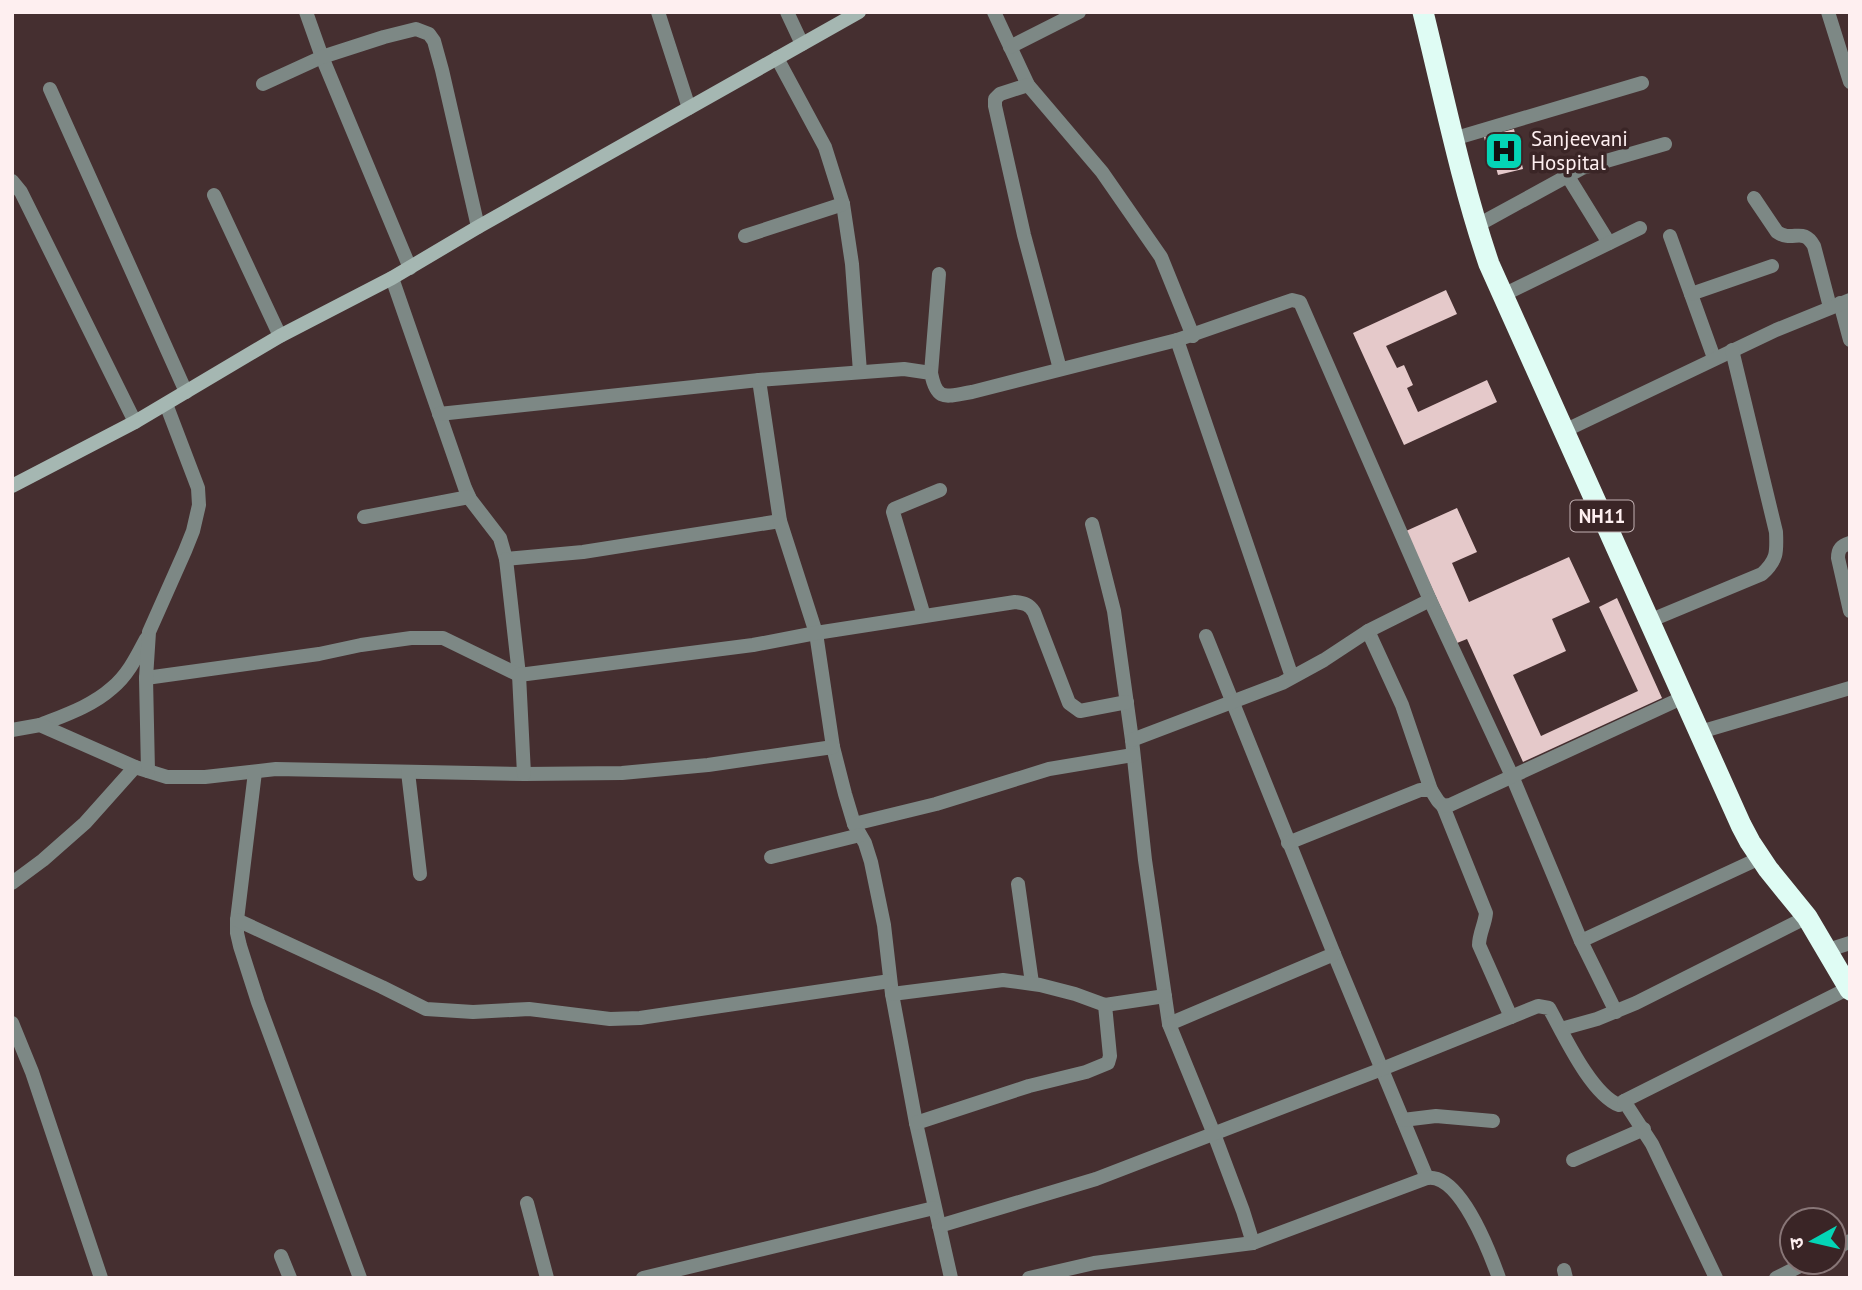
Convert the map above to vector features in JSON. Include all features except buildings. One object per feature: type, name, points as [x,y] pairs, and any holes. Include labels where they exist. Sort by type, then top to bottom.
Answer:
[{"type":"highway","name":"NH11","points":[[1423,12],[1453,139],[1489,264],[1741,825],[1760,858],[1807,917],[1849,989]]},
{"type":"street","points":[[306,12],[322,57],[410,268]]},
{"type":"street","points":[[658,12],[689,108]]},
{"type":"street","points":[[787,12],[802,44]]},
{"type":"street","points":[[12,486],[135,422],[280,336],[410,268],[859,12]]},
{"type":"street","points":[[994,12],[1028,85],[1102,172],[1161,257],[1193,336]]},
{"type":"street","points":[[1010,47],[1079,12]]},
{"type":"street","points":[[1830,13],[1850,82]]},
{"type":"street","points":[[263,84],[322,57],[384,37],[416,29],[429,34],[434,41],[442,70],[478,227]]},
{"type":"street","points":[[777,58],[825,147],[842,204],[852,264],[860,372]]},
{"type":"street","points":[[1453,139],[1642,83]]},
{"type":"street","points":[[1028,85],[1000,94],[995,99],[995,106],[1024,235],[1060,369]]},
{"type":"street","points":[[50,89],[186,392]]},
{"type":"street","points":[[1476,226],[1582,168],[1665,144]]},
{"type":"street","points":[[1567,175],[1609,243]]},
{"type":"street","points":[[12,181],[21,192],[135,422]]},
{"type":"street","points":[[214,195],[280,336]]},
{"type":"street","points":[[1754,198],[1782,236],[1806,235],[1810,239],[1840,304],[1850,340]]},
{"type":"street","points":[[745,236],[842,204]]},
{"type":"street","points":[[1503,295],[1640,228]]},
{"type":"street","points":[[1670,236],[1714,359]]},
{"type":"street","points":[[1691,294],[1772,266]]},
{"type":"street","points":[[939,274],[931,373],[934,389],[948,396],[1193,336],[1292,300],[1300,302],[1430,600],[1512,776],[1581,941],[1616,1012]]},
{"type":"street","points":[[392,278],[469,497],[500,538],[506,559],[519,675],[524,774]]},
{"type":"street","points":[[1564,431],[1732,350],[1840,304]]},
{"type":"street","points":[[1177,340],[1292,677]]},
{"type":"street","points":[[1649,621],[1762,574],[1773,564],[1777,550],[1776,532],[1732,350]]},
{"type":"street","points":[[439,414],[759,380],[904,369],[931,373]]},
{"type":"street","points":[[759,380],[780,521],[816,633],[833,747],[873,874],[884,925],[891,988],[916,1123],[951,1278]]},
{"type":"street","points":[[12,730],[40,725],[79,709],[112,689],[135,660],[149,632],[193,531],[199,505],[198,488],[166,404]]},
{"type":"street","points":[[924,616],[893,512],[894,509],[940,490]]},
{"type":"street","points":[[364,517],[469,497]]},
{"type":"street","points":[[506,559],[583,552],[780,521]]},
{"type":"street","points":[[1092,524],[1114,611],[1145,860],[1169,1024],[1214,1134],[1253,1243]]},
{"type":"street","points":[[1850,543],[1838,551],[1838,558],[1850,611]]},
{"type":"street","points":[[771,857],[1049,769],[1133,747],[1231,701],[1282,682],[1324,660],[1368,631],[1430,600]]},
{"type":"street","points":[[146,678],[411,638],[443,638],[519,675],[753,645],[924,616],[1023,603],[1030,606],[1034,612],[1069,703],[1074,708],[1080,711],[1126,702]]},
{"type":"street","points":[[1368,631],[1402,705],[1432,790],[1443,806],[1486,912],[1479,946],[1511,1017]]},
{"type":"street","points":[[12,883],[85,823],[141,769],[149,632]]},
{"type":"street","points":[[1206,636],[1427,1178]]},
{"type":"street","points":[[1700,732],[1850,688]]},
{"type":"street","points":[[1443,806],[1684,697]]},
{"type":"street","points":[[40,725],[141,769],[167,777],[205,777],[276,769],[524,774],[622,773],[708,765],[833,747]]},
{"type":"street","points":[[255,772],[237,933],[258,1002],[360,1278]]},
{"type":"street","points":[[408,772],[420,874]]},
{"type":"street","points":[[1289,842],[1420,790],[1432,790]]},
{"type":"street","points":[[1581,941],[1760,858]]},
{"type":"street","points":[[1018,884],[1032,984]]},
{"type":"street","points":[[1561,1029],[1616,1012],[1807,917]]},
{"type":"street","points":[[237,920],[383,986],[426,1009],[447,1012],[529,1009],[610,1019],[640,1018],[891,988],[1003,980],[1075,994],[1105,1005],[1165,996]]},
{"type":"street","points":[[1828,950],[1850,943]]},
{"type":"street","points":[[1169,1024],[1334,954]]},
{"type":"street","points":[[939,1226],[1096,1179],[1538,1006],[1549,1008],[1589,1078],[1609,1101],[1619,1105],[1849,989]]},
{"type":"street","points":[[916,1123],[1108,1063],[1110,1056],[1105,1005]]},
{"type":"street","points":[[12,1023],[32,1072],[101,1278]]},
{"type":"street","points":[[1624,1101],[1644,1129],[1716,1278]]},
{"type":"street","points":[[1403,1119],[1436,1116],[1493,1121]]},
{"type":"street","points":[[1573,1160],[1644,1129]]},
{"type":"street","points":[[1029,1278],[1094,1264],[1253,1243],[1435,1177],[1444,1182],[1465,1203],[1486,1242],[1499,1278]]},
{"type":"street","points":[[527,1203],[547,1278]]},
{"type":"street","points":[[643,1278],[934,1208]]},
{"type":"street","points":[[281,1256],[289,1278]]},
{"type":"place","name":"Sanjeevani Hospital","points":[[1504,151]]}]
